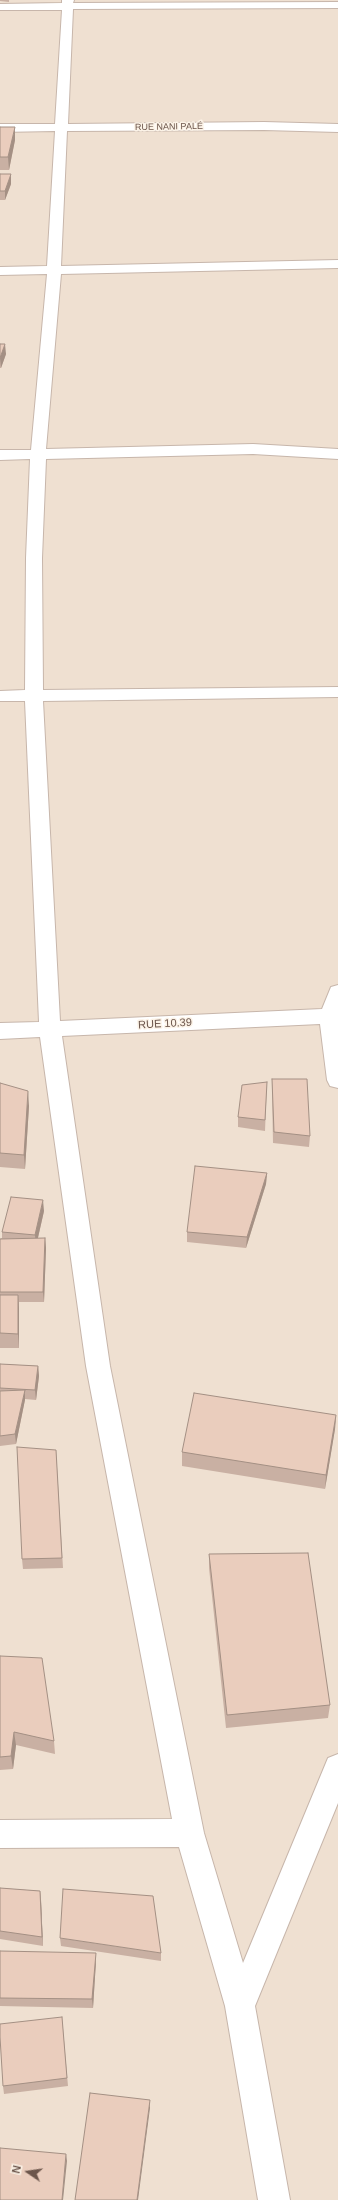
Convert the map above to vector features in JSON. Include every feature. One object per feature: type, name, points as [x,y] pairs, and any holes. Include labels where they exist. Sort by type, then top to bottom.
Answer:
[{"type":"street","points":[[0,7],[68,3],[338,5]]},
{"type":"street","points":[[68,3],[54,271],[38,454],[34,558],[34,696],[50,1030],[98,1366],[189,1833],[240,2006],[274,2200]]},
{"type":"street","name":"RUE NANI PALÉ","points":[[0,128],[264,126],[338,128]]},
{"type":"street","points":[[0,271],[338,264]]},
{"type":"street","points":[[0,455],[253,450],[338,454]]},
{"type":"street","points":[[0,696],[338,692]]},
{"type":"street","points":[[338,992],[330,1016],[338,1080]]},
{"type":"street","name":"RUE 10.39","points":[[0,1031],[50,1030],[330,1016]]},
{"type":"street","points":[[240,2006],[338,1768]]},
{"type":"street","points":[[0,1834],[189,1833]]},
{"type":"shaded area","points":[[0,0],[338,0],[338,2200],[0,2200]]},
{"type":"building","points":[[0,127],[15,127],[8,157],[0,157]]},
{"type":"building","points":[[0,174],[11,174],[5,191],[0,191]]},
{"type":"building","points":[[0,344],[5,344],[0,358]]},
{"type":"building","points":[[272,1079],[307,1079],[310,1136],[274,1132]]},
{"type":"building","points":[[267,1082],[265,1120],[238,1117],[242,1085]]},
{"type":"building","points":[[0,1083],[28,1091],[24,1155],[0,1153]]},
{"type":"building","points":[[195,1166],[267,1173],[247,1237],[187,1232]]},
{"type":"building","points":[[11,1197],[43,1200],[35,1235],[2,1232]]},
{"type":"building","points":[[45,1238],[43,1292],[0,1292],[0,1239]]},
{"type":"building","points":[[0,1295],[18,1295],[18,1334],[0,1333]]},
{"type":"building","points":[[0,1364],[38,1366],[35,1390],[0,1388]]},
{"type":"building","points":[[25,1390],[15,1434],[0,1436],[0,1391]]},
{"type":"building","points":[[194,1393],[336,1415],[326,1475],[182,1452]]},
{"type":"building","points":[[17,1447],[56,1450],[62,1558],[22,1559]]},
{"type":"building","points":[[308,1553],[330,1705],[227,1715],[209,1554]]},
{"type":"building","points":[[0,1656],[42,1658],[54,1741],[14,1732],[11,1756],[0,1757]]},
{"type":"building","points":[[0,1888],[40,1891],[42,1937],[0,1931]]},
{"type":"building","points":[[63,1889],[153,1896],[161,1953],[60,1938]]},
{"type":"building","points":[[0,1951],[96,1953],[92,1999],[0,1998]]},
{"type":"building","points":[[62,2017],[67,2078],[3,2086],[0,2024]]},
{"type":"building","points":[[90,2093],[150,2100],[137,2200],[75,2200]]},
{"type":"building","points":[[0,2148],[66,2154],[62,2200],[0,2200]]}]
